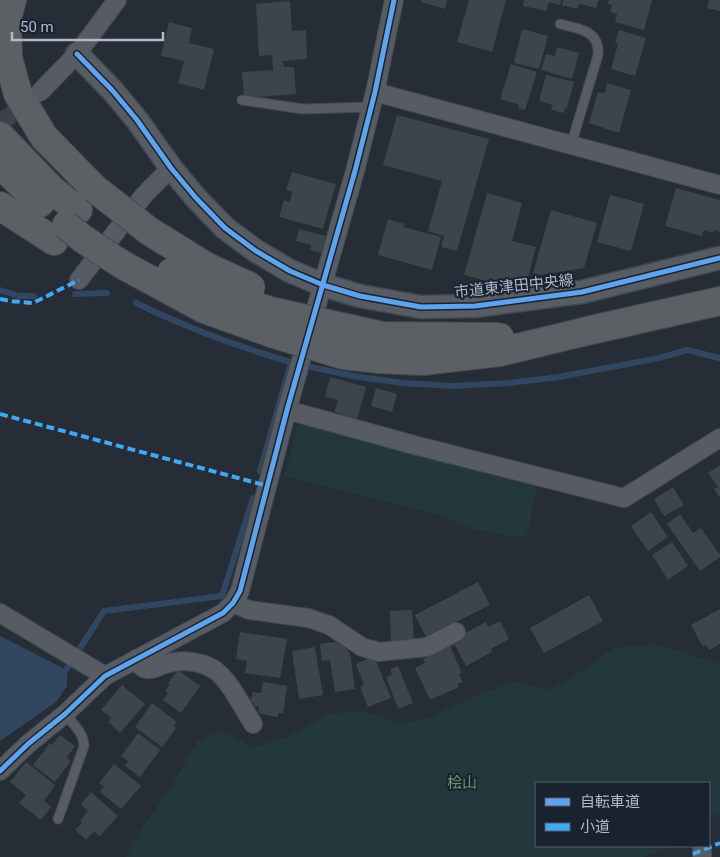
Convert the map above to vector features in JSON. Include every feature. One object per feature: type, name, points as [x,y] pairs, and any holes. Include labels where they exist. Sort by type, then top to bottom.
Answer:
[{"type":"highway","points":[[12,0],[7,18],[8,58],[18,94],[44,137],[94,188],[148,231],[207,267],[273,297],[320,313],[385,326],[488,337]]},
{"type":"highway","points":[[0,136],[52,190],[66,225]]},
{"type":"highway","points":[[0,164],[39,202],[83,240],[123,265],[204,309],[271,333],[343,355],[422,361],[500,352],[720,301]]},
{"type":"highway","points":[[0,206],[66,225],[96,225],[188,282],[270,311],[382,336],[488,337],[587,331]]},
{"type":"street","points":[[40,92],[77,54],[117,0]]},
{"type":"street","points":[[0,771],[105,676],[223,614],[233,603],[240,591],[287,410],[323,286],[373,100],[394,0]]},
{"type":"street","name":"市道東津田中央線","points":[[77,54],[112,90],[137,120],[171,168],[225,228],[256,251],[290,271],[323,286],[360,296],[421,307],[475,306],[582,292],[720,258]]},
{"type":"street","points":[[373,100],[571,145],[720,186]]},
{"type":"street","points":[[79,280],[144,195],[171,168]]},
{"type":"street","points":[[287,410],[624,498],[720,438]]},
{"type":"street","points":[[233,603],[249,610],[308,618],[329,625],[362,647],[379,652],[427,647],[456,632]]},
{"type":"street","points":[[0,613],[105,676]]},
{"type":"street","points":[[136,659],[140,667],[146,669],[152,669],[176,661],[185,661],[200,664],[214,670],[228,683],[253,724]]},
{"type":"lane","points":[[560,24],[591,34],[596,39],[598,47],[598,55],[571,145]]},
{"type":"lane","points":[[242,100],[303,108],[373,100]]},
{"type":"lane","points":[[58,819],[84,746],[84,739],[81,733],[65,714]]},
{"type":"green space","points":[[298,422],[538,485],[527,534],[523,538],[473,529],[440,515],[288,477],[285,475]]},
{"type":"green space","name":"桧山","points":[[655,644],[720,664],[720,814],[710,817],[710,782],[535,782],[535,847],[674,847],[643,857],[126,857],[143,826],[168,792],[197,742],[218,732],[236,737],[251,748],[284,738],[331,713],[367,712],[399,724],[427,718],[514,681],[547,690],[576,675],[614,648]]},
{"type":"water","points":[[0,636],[67,670],[67,686],[56,702],[0,741]]},
{"type":"building","points":[[422,0],[447,0],[445,9],[421,2]]},
{"type":"building","points":[[469,0],[506,0],[492,52],[457,42]]},
{"type":"building","points":[[524,0],[561,0],[560,5],[549,2],[546,11],[523,6]]},
{"type":"building","points":[[563,0],[599,0],[596,8],[579,4],[577,9],[562,5]]},
{"type":"building","points":[[609,0],[652,0],[644,30],[615,22],[617,14],[610,12],[612,5],[608,4]]},
{"type":"building","points":[[709,0],[720,0],[720,11],[707,8]]},
{"type":"building","points":[[290,1],[292,31],[306,30],[307,59],[283,61],[284,67],[294,67],[296,94],[244,98],[242,72],[273,70],[272,55],[259,56],[256,4]]},
{"type":"building","points":[[169,22],[192,28],[189,43],[214,49],[204,90],[178,83],[184,61],[161,56]]},
{"type":"building","points":[[522,29],[548,36],[539,69],[514,63]]},
{"type":"building","points":[[619,30],[646,38],[635,76],[611,69],[618,44],[615,43]]},
{"type":"building","points":[[557,47],[579,53],[572,79],[541,70],[546,54],[555,56]]},
{"type":"building","points":[[511,64],[537,72],[525,110],[518,108],[519,105],[500,99]]},
{"type":"building","points":[[546,75],[574,82],[564,113],[551,110],[553,105],[539,101]]},
{"type":"building","points":[[607,83],[631,90],[619,133],[589,123],[598,92],[605,93]]},
{"type":"building","points":[[397,115],[489,139],[457,251],[441,247],[444,236],[428,231],[442,181],[383,165]]},
{"type":"building","points":[[292,172],[336,184],[323,229],[279,217],[284,200],[290,202],[292,192],[286,190]]},
{"type":"building","points":[[676,188],[720,200],[720,232],[714,230],[713,233],[704,230],[702,236],[665,226]]},
{"type":"building","points":[[487,193],[522,203],[512,241],[536,247],[528,277],[491,282],[464,275]]},
{"type":"building","points":[[610,195],[644,204],[631,251],[597,242]]},
{"type":"building","points":[[551,210],[597,223],[584,268],[540,275],[533,273]]},
{"type":"building","points":[[388,219],[404,224],[403,227],[441,237],[432,270],[378,255]]},
{"type":"building","points":[[299,229],[330,237],[325,254],[310,250],[311,245],[296,241]]},
{"type":"building","points":[[330,377],[366,387],[357,419],[334,412],[338,400],[325,397]]},
{"type":"building","points":[[376,388],[397,394],[392,412],[371,406]]},
{"type":"building","points":[[720,465],[720,498],[714,489],[718,487],[708,473]]},
{"type":"building","points":[[673,487],[684,505],[664,516],[654,499]]},
{"type":"building","points":[[651,512],[668,537],[648,551],[631,526]]},
{"type":"building","points":[[680,514],[693,533],[701,528],[720,555],[720,557],[700,571],[667,524]]},
{"type":"building","points":[[672,542],[688,566],[668,580],[652,555]]},
{"type":"building","points":[[478,582],[490,605],[426,637],[415,615]]},
{"type":"building","points":[[589,595],[603,621],[544,653],[530,628]]},
{"type":"building","points":[[720,609],[720,644],[709,650],[706,645],[703,647],[691,625]]},
{"type":"building","points":[[412,610],[414,642],[391,643],[390,611]]},
{"type":"building","points":[[500,621],[509,639],[491,649],[492,652],[466,666],[452,640],[486,622],[488,627]]},
{"type":"building","points":[[240,632],[287,639],[280,678],[245,673],[247,661],[236,659]]},
{"type":"building","points":[[340,641],[350,653],[355,689],[335,692],[330,660],[322,661],[320,644]]},
{"type":"building","points":[[450,646],[462,673],[459,674],[463,682],[458,684],[459,687],[430,700],[415,668],[425,663],[423,659]]},
{"type":"building","points":[[315,647],[323,695],[299,699],[292,651]]},
{"type":"building","points":[[374,656],[391,698],[368,707],[360,687],[364,685],[356,664]]},
{"type":"building","points":[[398,666],[413,703],[398,709],[386,677],[392,675],[390,669]]},
{"type":"building","points":[[178,670],[200,686],[181,713],[163,700],[168,693],[165,691],[170,684],[168,683]]},
{"type":"building","points":[[263,682],[287,686],[283,714],[278,713],[278,717],[258,713],[259,707],[254,706],[254,703],[250,703],[253,692],[261,693]]},
{"type":"building","points":[[122,685],[145,704],[120,733],[108,722],[111,718],[101,710]]},
{"type":"building","points":[[152,703],[177,722],[174,726],[176,728],[162,747],[135,727]]},
{"type":"building","points":[[138,733],[160,750],[140,777],[125,766],[128,761],[121,756]]},
{"type":"building","points":[[60,735],[75,746],[67,757],[71,761],[55,782],[33,765],[50,743],[52,745]]},
{"type":"building","points":[[26,762],[55,785],[44,801],[51,807],[41,820],[19,803],[26,795],[10,782]]},
{"type":"building","points":[[114,764],[141,786],[121,809],[100,792],[104,786],[99,783]]},
{"type":"building","points":[[91,792],[118,816],[100,836],[94,831],[86,840],[75,830],[82,823],[80,821],[88,811],[81,804]]},
{"type":"waterway","points":[[0,290],[19,296],[34,296]]},
{"type":"waterway","points":[[75,294],[107,293]]},
{"type":"waterway","points":[[136,303],[214,337],[294,363]]},
{"type":"waterway","points":[[311,367],[353,376],[403,383],[453,386],[509,383],[559,377],[659,358],[687,350],[720,358]]},
{"type":"waterway","points":[[260,471],[291,362]]},
{"type":"waterway","points":[[62,676],[104,611],[222,596],[253,498]]},
{"type":"tunnel","points":[[0,123],[32,99]]},
{"type":"marked path","points":[[0,299],[33,303],[79,280]]},
{"type":"marked path","points":[[0,414],[268,486]]},
{"type":"marked path","points":[[693,854],[720,843]]},
{"type":"cycle path","points":[[0,771],[105,676],[223,613],[233,603],[240,591],[287,410],[355,171],[375,92],[394,0]]},
{"type":"cycle path","points":[[77,54],[112,90],[137,120],[171,168],[225,228],[256,251],[290,271],[323,285],[360,296],[421,307],[475,306],[582,292],[720,258]]}]
